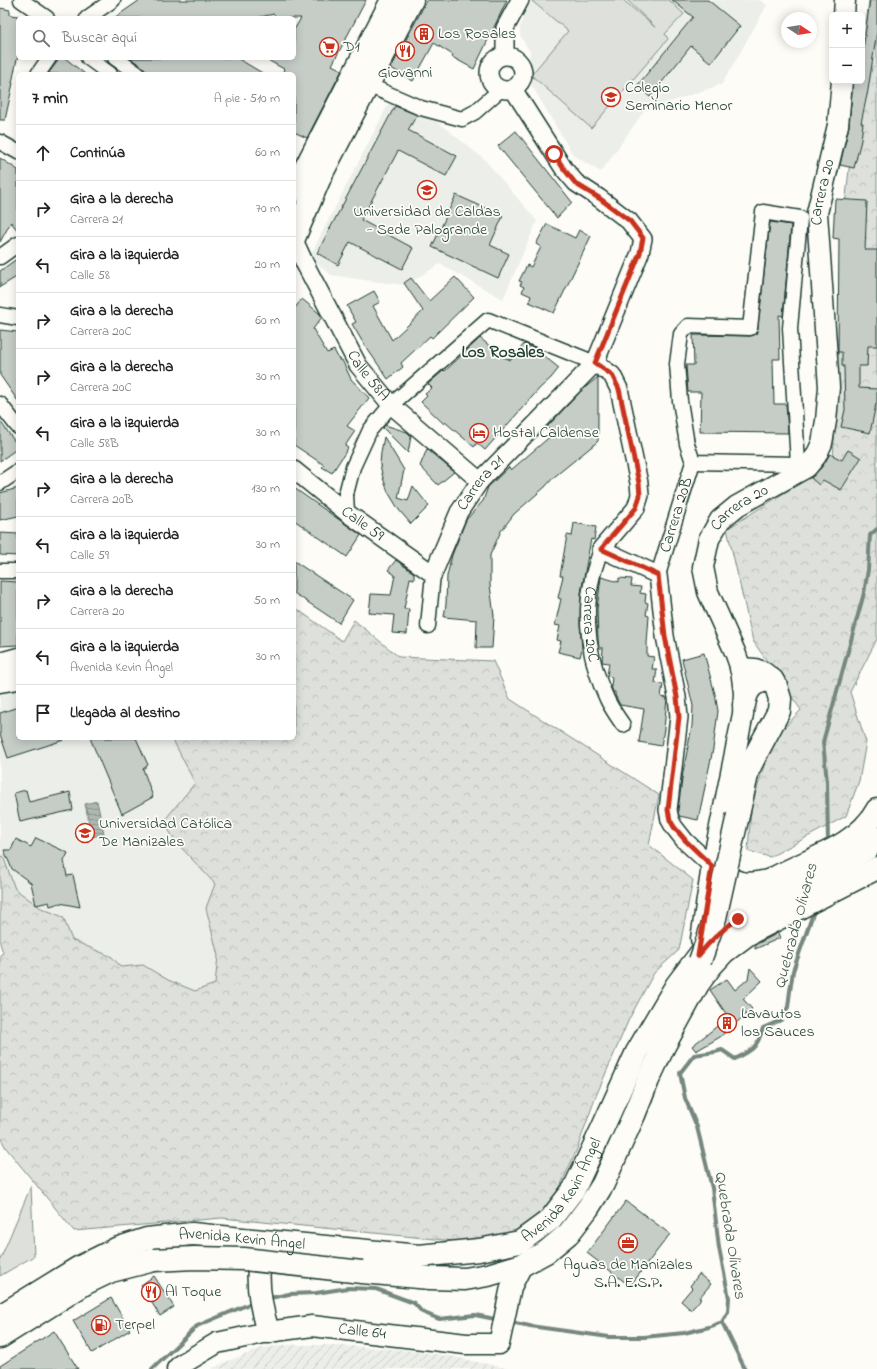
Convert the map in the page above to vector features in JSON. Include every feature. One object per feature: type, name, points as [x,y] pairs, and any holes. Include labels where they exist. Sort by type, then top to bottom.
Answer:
[{"type":"main road","points":[[296,181],[392,0]]},
{"type":"main road","points":[[296,234],[321,175],[412,0]]},
{"type":"main road","points":[[844,12],[845,0]]},
{"type":"main road","name":"Carrera 20","points":[[700,956],[712,866],[744,705],[741,669],[708,592],[703,568],[709,539],[720,520],[737,506],[807,467],[816,456],[822,443],[826,421],[829,387],[817,213],[838,125],[842,84]]},
{"type":"main road","points":[[0,664],[16,660]]},
{"type":"main road","points":[[616,1154],[654,1042],[696,970],[715,918],[748,770],[779,711],[780,699],[776,686],[772,680],[763,673],[755,670],[741,669]]},
{"type":"main road","points":[[0,681],[16,678]]},
{"type":"main road","points":[[744,705],[746,694],[752,686],[762,681],[772,680]]},
{"type":"main road","points":[[700,956],[710,935],[725,915],[751,892],[769,880],[838,846],[865,827],[877,810]]},
{"type":"main road","name":"Avenida Kevin Ángel","points":[[0,1338],[86,1283],[111,1271],[154,1260],[194,1258],[244,1260],[430,1278],[464,1279],[491,1275],[522,1265],[546,1252],[569,1233],[588,1208],[603,1184],[658,1060],[704,975],[724,952],[736,942],[756,930],[784,906],[872,843]]},
{"type":"main road","points":[[712,866],[730,879],[740,883],[750,884],[769,880]]},
{"type":"main road","name":"Avenida Kevin Ángel","points":[[0,1316],[78,1268],[116,1249],[147,1239],[192,1234],[419,1256],[479,1250],[520,1242],[550,1220],[574,1189],[636,1052],[676,986],[712,939],[732,923],[784,906],[877,868]]},
{"type":"main road","points":[[232,1238],[259,1268],[266,1324]]},
{"type":"main road","points":[[259,1268],[269,1253],[344,1248]]},
{"type":"main road","name":"Calle 64","points":[[176,1369],[217,1343],[266,1324],[312,1326],[401,1338],[484,1345],[499,1344],[510,1291],[522,1265]]},
{"type":"main road","points":[[491,1275],[510,1291]]},
{"type":"street","points":[[21,0],[44,16]]},
{"type":"street","points":[[90,16],[113,0]]},
{"type":"street","points":[[505,55],[505,28],[520,0]]},
{"type":"street","points":[[368,85],[421,108],[462,118],[475,112],[507,89],[518,86],[523,75],[523,69],[516,59],[505,55],[499,56],[494,60],[489,70],[489,76],[491,82],[495,86],[507,89]]},
{"type":"street","points":[[39,72],[48,60]]},
{"type":"street","points":[[91,60],[107,72]]},
{"type":"street","points":[[118,60],[135,72]]},
{"type":"street","name":"Carrera 21","points":[[428,626],[433,574],[459,512],[480,481],[595,363],[640,253],[643,238],[630,221],[599,198],[576,184],[507,89]]},
{"type":"street","points":[[0,142],[16,151]]},
{"type":"street","points":[[296,183],[321,175]]},
{"type":"street","points":[[763,212],[800,218],[790,328],[798,464],[693,462],[687,444],[680,401],[677,364],[681,334],[688,326],[750,328],[763,212]]},
{"type":"street","name":"Calle 58A","points":[[296,244],[305,264],[358,365],[391,405],[480,481]]},
{"type":"street","points":[[0,257],[16,245]]},
{"type":"street","points":[[0,315],[16,318]]},
{"type":"street","points":[[347,513],[346,494],[353,467],[370,430],[391,405],[488,320],[595,363]]},
{"type":"street","name":"Carrera 20C","points":[[595,363],[612,375],[619,389],[639,483],[640,496],[636,508],[601,549],[592,579],[588,609],[589,640],[595,670],[607,699],[623,725]]},
{"type":"street","points":[[0,404],[16,424]]},
{"type":"street","name":"Carrera 20B","points":[[693,462],[658,575],[665,636],[677,697],[679,717],[668,810],[670,820],[674,827],[712,866]]},
{"type":"street","points":[[0,483],[16,472]]},
{"type":"street","name":"Calle 59","points":[[296,472],[347,513],[433,574]]},
{"type":"street","points":[[601,549],[658,575]]},
{"type":"street","points":[[0,571],[16,571]]},
{"type":"shaded area","name":"Colegio Seminario Menor","points":[[532,0],[760,0],[767,5],[722,84],[644,111],[601,172],[573,155],[525,74],[530,52],[520,35],[520,28],[525,11]]},
{"type":"shaded area","name":"Universidad de Caldas - Sede Palogrande","points":[[391,99],[425,112],[484,159],[537,221],[503,299],[440,264],[406,285],[331,275],[315,262],[311,254]]},
{"type":"shaded area","name":"Universidad Católica De Manizales","points":[[16,688],[16,740],[173,740],[195,783],[178,844],[215,884],[206,908],[218,956],[215,984],[195,991],[168,980],[143,965],[121,967],[112,957],[72,940],[63,917],[41,908],[14,889],[3,856],[0,857],[0,694]]},
{"type":"shaded area","points":[[97,801],[104,834],[92,837],[85,804]]},
{"type":"shaded area","points":[[285,1345],[324,1345],[397,1349],[450,1356],[510,1369],[211,1369],[262,1348]]},
{"type":"green space","points":[[532,0],[623,0],[656,28],[627,0],[669,0],[684,14],[665,34],[668,39],[591,128],[531,75],[568,31]]},
{"type":"green space","points":[[869,0],[877,0],[877,639],[850,692],[866,742],[859,781],[846,816],[770,857],[748,851],[751,808],[764,766],[778,734],[801,710],[753,641],[727,529],[833,462],[844,214],[859,84],[865,84],[865,33]]},
{"type":"green space","points":[[296,608],[342,641],[354,620],[399,657],[493,661],[510,699],[659,795],[649,845],[693,880],[679,950],[654,973],[629,1019],[596,1096],[577,1149],[559,1189],[542,1214],[512,1236],[475,1243],[222,1218],[74,1231],[6,1148],[0,1137],[0,955],[3,953],[0,943],[0,857],[3,856],[15,889],[41,908],[63,917],[72,940],[112,957],[121,967],[143,965],[168,980],[195,991],[215,984],[218,956],[206,908],[215,884],[178,844],[163,822],[195,783],[173,740],[296,740]]},
{"type":"green space","points":[[31,1186],[34,1256],[0,1276],[0,1260]]},
{"type":"building","points":[[140,0],[366,0],[332,65],[342,70],[307,138],[296,133],[296,72],[283,72],[284,69],[268,60],[296,60],[296,27],[301,18],[296,18],[296,16],[274,16],[274,14],[265,16],[117,16]]},
{"type":"building","points":[[427,0],[507,0],[474,69],[452,57],[453,55],[434,43],[413,81],[391,68]]},
{"type":"building","points":[[672,0],[708,0],[740,26],[711,63],[691,46],[650,97],[637,86],[693,17]]},
{"type":"building","points":[[870,0],[877,0],[877,31],[868,90],[861,123],[863,123],[861,140],[854,168],[840,165],[849,126],[853,84],[865,84],[865,35]]},
{"type":"building","points":[[0,8],[10,10],[10,15],[18,16],[16,16],[17,60],[13,83],[5,120],[0,120]]},
{"type":"building","points":[[58,60],[68,60],[82,72],[50,72]]},
{"type":"building","points":[[133,60],[240,60],[261,72],[148,72]]},
{"type":"building","points":[[395,106],[417,115],[408,130],[457,156],[446,176],[398,151],[361,220],[413,248],[402,269],[350,242],[338,265],[317,253]]},
{"type":"building","points":[[516,131],[572,202],[557,218],[498,146]]},
{"type":"building","points":[[0,158],[16,169],[16,228],[11,222],[0,242]]},
{"type":"building","points":[[456,195],[503,216],[490,245],[509,254],[498,278],[432,247]]},
{"type":"building","points":[[835,199],[867,201],[865,250],[877,250],[877,346],[868,346],[867,366],[859,366],[859,388],[877,389],[877,404],[870,433],[841,427],[845,410],[844,366],[842,366],[842,352],[838,352],[839,239],[833,238]]},
{"type":"building","points":[[770,222],[791,225],[783,316],[779,315],[780,359],[773,359],[774,404],[786,404],[788,433],[700,432],[701,392],[688,392],[686,365],[694,365],[693,335],[750,336],[757,333]]},
{"type":"building","points":[[547,224],[575,238],[579,230],[591,236],[554,313],[529,302],[531,296],[522,292],[524,287],[520,285],[522,282],[519,281],[527,265],[531,267],[541,247],[536,244]]},
{"type":"building","points":[[16,259],[16,277],[0,287],[0,271]]},
{"type":"building","points":[[455,277],[474,297],[432,338],[430,336],[401,363],[403,367],[388,379],[352,324],[356,322],[347,306],[374,291],[380,302],[373,306],[392,340],[423,311],[404,283],[411,278],[429,301]]},
{"type":"building","points":[[302,299],[319,313],[322,317],[313,329],[327,353],[334,350],[340,361],[342,360],[351,379],[369,398],[347,426],[355,431],[345,446],[348,448],[332,473],[322,467],[324,465],[296,446],[296,306]]},
{"type":"building","points":[[0,330],[16,332],[16,398],[0,375]]},
{"type":"building","points":[[480,338],[503,357],[511,360],[524,344],[534,348],[559,368],[485,450],[477,443],[474,447],[445,422],[444,424],[421,402],[427,396],[425,394],[432,388],[428,384],[444,370],[445,371]]},
{"type":"building","points":[[598,377],[598,441],[554,477],[545,487],[514,514],[501,531],[490,555],[490,585],[494,616],[492,648],[476,648],[477,620],[444,617],[447,576],[452,555],[466,520],[483,501],[488,487],[509,467],[511,470],[553,434],[547,427],[581,391]]},
{"type":"building","points":[[0,421],[16,443],[16,449],[0,461]]},
{"type":"building","points":[[385,425],[407,432],[411,436],[408,453],[383,428]]},
{"type":"building","points":[[384,437],[404,470],[398,498],[408,501],[413,486],[429,506],[411,524],[399,510],[388,492],[383,478],[380,465]]},
{"type":"building","points":[[427,449],[454,472],[438,485],[420,466]]},
{"type":"building","points":[[848,450],[861,458],[841,490],[823,480],[819,485],[811,478],[821,468],[830,454],[842,460]]},
{"type":"building","points":[[16,489],[16,516],[0,520],[0,493]]},
{"type":"building","points":[[296,489],[361,535],[347,557],[296,521]]},
{"type":"building","points":[[574,523],[596,527],[594,540],[591,539],[581,593],[580,624],[582,649],[580,657],[558,652],[561,641],[557,640],[560,626],[555,625],[561,599],[558,598],[563,576],[560,576],[567,535],[572,536]]},
{"type":"building","points":[[0,533],[16,534],[16,556],[0,555]]},
{"type":"building","points":[[396,560],[414,573],[414,579],[410,578],[404,609],[409,609],[407,634],[392,633],[394,615],[369,613],[371,594],[391,595],[395,575],[388,570]]},
{"type":"building","points":[[296,562],[353,600],[339,623],[296,594]]},
{"type":"building","points":[[601,577],[619,582],[619,578],[632,579],[631,586],[641,587],[640,593],[646,594],[645,602],[648,603],[646,615],[649,616],[647,656],[654,657],[652,669],[657,669],[655,683],[663,684],[661,697],[667,698],[661,746],[639,742],[644,709],[620,705],[611,686],[612,677],[607,676],[609,663],[602,662],[603,648],[599,648],[597,609]]},
{"type":"building","points":[[0,581],[16,582],[16,645],[0,646]]},
{"type":"building","points":[[704,653],[718,711],[713,749],[698,820],[679,816],[678,810],[683,772],[692,726],[693,706],[682,659]]},
{"type":"building","points":[[16,708],[16,740],[64,740],[8,758],[0,734],[0,713]]},
{"type":"building","points":[[91,740],[137,740],[148,765],[143,769],[153,797],[122,814]]},
{"type":"building","points":[[26,790],[29,802],[70,792],[73,810],[20,822],[14,793]]},
{"type":"building","points":[[36,838],[68,853],[64,861],[67,876],[73,875],[80,907],[60,903],[50,906],[49,902],[36,905],[31,883],[12,869],[4,850],[11,850],[16,839],[31,847]]},
{"type":"building","points":[[778,933],[780,938],[755,949],[755,945]]},
{"type":"building","points":[[750,968],[762,981],[743,999],[752,1009],[720,1037],[696,1051],[692,1046],[715,1028],[727,1015],[710,990],[727,979],[735,990],[748,979]]},
{"type":"building","name":"Aguas de Manizales S.A. E.S.P.","points":[[626,1201],[670,1234],[630,1286],[587,1253]]},
{"type":"building","points":[[699,1274],[711,1284],[699,1298],[701,1299],[691,1310],[681,1301],[692,1288],[690,1286]]},
{"type":"building","points":[[154,1276],[174,1307],[160,1316],[141,1285]]},
{"type":"building","name":"Terpel","points":[[111,1298],[130,1330],[92,1353],[73,1321]]},
{"type":"building","points":[[54,1331],[78,1369],[0,1369],[0,1366]]},
{"type":"waterway","name":"Quebrada Olivares","points":[[828,845],[827,782],[823,742],[864,593],[868,570],[870,535],[877,529]]},
{"type":"waterway","name":"Quebrada Olivares","points":[[510,1322],[609,1337],[644,1337],[684,1333],[722,1322],[728,1312],[729,1298],[719,1248],[712,1188],[697,1127],[685,1098],[680,1073],[694,1055],[722,1050],[735,1059],[741,1056],[754,1048],[759,1040],[763,1028],[781,1020],[788,1007],[793,971],[815,908]]},
{"type":"waterway","name":"Quebrada Olivares","points":[[266,1299],[289,1294],[316,1293],[348,1288],[376,1289],[414,1303],[422,1312],[439,1319],[475,1315],[500,1320]]},
{"type":"waterway","name":"Quebrada Olivares","points":[[152,1369],[197,1326],[254,1302]]},
{"type":"waterway","name":"Quebrada Olivares","points":[[722,1322],[745,1369]]},
{"type":"place","name":"Los Rosales","points":[[424,34]]},
{"type":"place","name":"D1","points":[[329,47]]},
{"type":"place","name":"Giovanni","points":[[405,51]]},
{"type":"place","name":"Colegio Seminario Menor","points":[[611,97]]},
{"type":"place","name":"Universidad de Caldas - Sede Palogrande","points":[[427,190]]},
{"type":"place","name":"Hostal Caldense","points":[[479,433]]},
{"type":"place","name":"Universidad Católica De Manizales","points":[[85,833]]},
{"type":"place","name":"Lavautos los Sauces","points":[[727,1023]]},
{"type":"place","name":"Aguas de Manizales S.A. E.S.P.","points":[[628,1243]]},
{"type":"place","name":"Al Toque","points":[[151,1292]]},
{"type":"place","name":"Terpel","points":[[101,1325]]},
{"type":"district","name":"Los Rosales","points":[[503,352]]},
{"type":"route","points":[[554,154],[576,184],[599,198],[630,221],[643,238],[640,253],[595,363],[612,375],[619,389],[639,483],[640,496],[636,508],[601,549],[658,575],[665,636],[677,697],[679,717],[668,810],[670,820],[674,827],[698,854],[712,866],[698,956],[712,939],[738,919]]}]
